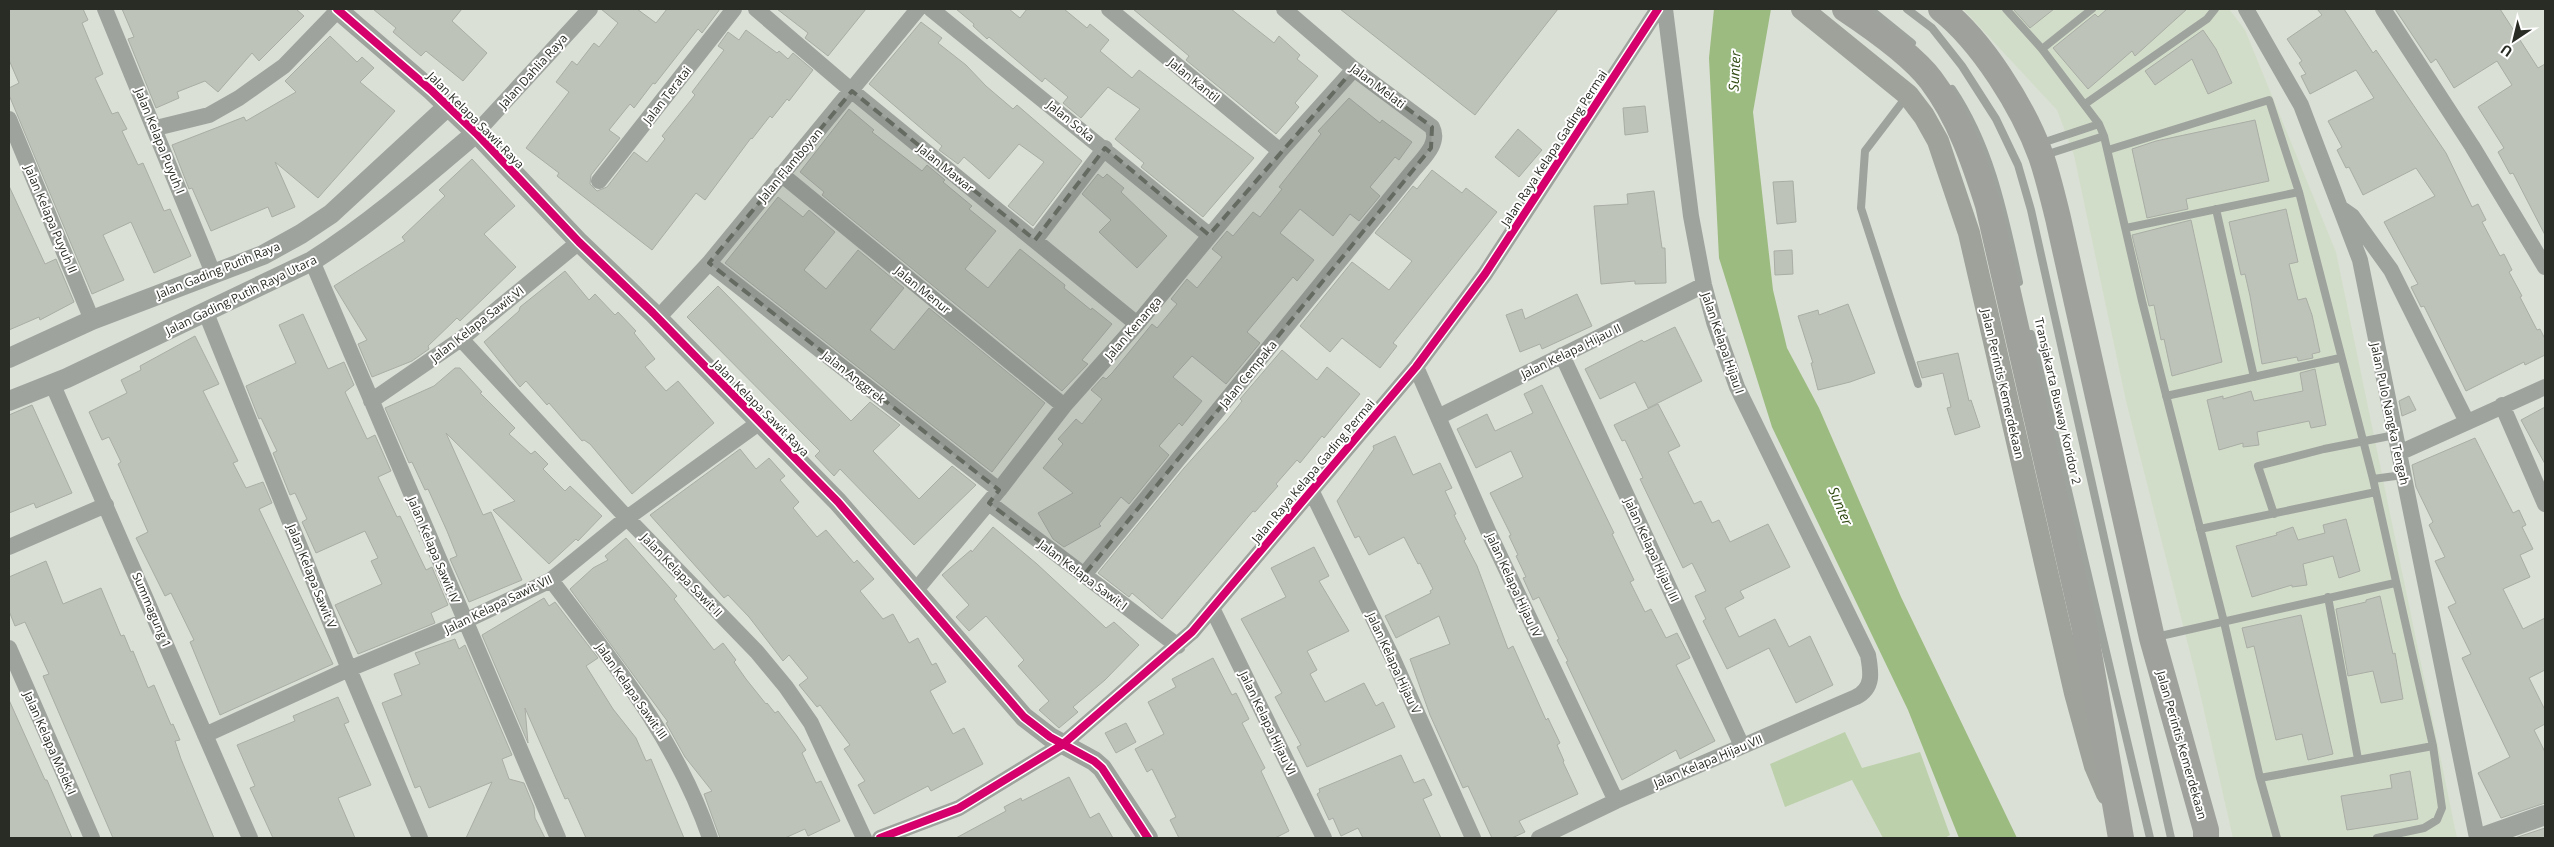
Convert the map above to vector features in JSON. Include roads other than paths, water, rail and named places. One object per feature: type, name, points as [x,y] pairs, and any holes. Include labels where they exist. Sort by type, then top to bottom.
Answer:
[{"type":"highway","name":"Jalan Perintis Kemerdekaan","points":[[1846,9],[1882,35],[1930,79],[1962,132],[1976,167],[1990,215],[2084,625],[2121,838]]},
{"type":"highway","name":"Jalan Perintis Kemerdekaan","points":[[1941,9],[1954,19],[1984,52],[2039,151],[2058,218],[2152,638],[2208,836]]},
{"type":"main road","name":"Jalan Perintis Kemerdekaan","points":[[1802,9],[1908,95],[1924,116],[1938,141],[1969,233],[2084,726],[2095,766],[2116,813]]},
{"type":"street","name":"Jalan Kelapa Puyuh I","points":[[105,9],[156,128],[214,273]]},
{"type":"street","name":"Jalan Dahlia Raya","points":[[476,133],[588,9]]},
{"type":"street","name":"Jalan Teratai","points":[[599,181],[734,9]]},
{"type":"street","name":"Jalan Mawar","points":[[756,9],[852,91],[1137,324]]},
{"type":"street","name":"Jalan Flamboyan","points":[[658,318],[709,263],[918,9]]},
{"type":"street","name":"Jalan Soka","points":[[931,9],[1105,148],[1209,235]]},
{"type":"street","name":"Jalan Kantil","points":[[1109,9],[1280,150]]},
{"type":"street","name":"Jalan Melati","points":[[1284,9],[1354,69],[1432,127],[1435,133],[1431,148],[1411,173]]},
{"type":"street","name":"Jalan Raya Kelapa Gading Permai","points":[[880,838],[959,808],[1062,744],[1178,646],[1416,367],[1485,274],[1658,9]]},
{"type":"street","name":"Jalan Kelapa Hijau I","points":[[1665,9],[1680,140],[1704,285],[1714,322],[1737,388],[1868,655],[1871,680]]},
{"type":"street","points":[[2383,9],[2472,146],[2545,266]]},
{"type":"street","points":[[156,128],[210,115],[239,98],[284,66],[337,10]]},
{"type":"street","name":"Jalan Kelapa Sawit Raya","points":[[337,10],[448,106],[476,133],[579,242],[658,318],[838,502],[1024,717],[1062,744],[1086,755],[1102,768],[1148,838]]},
{"type":"street","name":"Jalan Pulo Nangka Tengah","points":[[2252,11],[2301,105],[2360,260],[2478,838]]},
{"type":"street","name":"Jalan Kenanga","points":[[916,590],[994,497],[1064,406],[1137,324],[1280,150],[1354,69]]},
{"type":"street","name":"Jalan Gading Putih Raya","points":[[9,358],[92,320],[263,255],[301,234],[330,214],[448,106]]},
{"type":"street","name":"Jalan Kelapa Puyuh II","points":[[9,119],[92,320]]},
{"type":"street","name":"Jalan Gading Putih Raya Utara","points":[[9,401],[206,313],[248,290],[312,262],[342,242],[405,193],[476,133]]},
{"type":"street","points":[[1035,240],[1105,148]]},
{"type":"street","name":"Jalan Cempaka","points":[[1084,576],[1411,173]]},
{"type":"street","name":"Jalan Menur","points":[[781,174],[1064,406]]},
{"type":"street","points":[[2340,208],[2352,216],[2391,270],[2467,422]]},
{"type":"street","name":"Jalan Kelapa Sawit VI","points":[[371,401],[462,339],[579,242]]},
{"type":"street","name":"Jalan Kelapa Sawit IV","points":[[312,262],[558,838]]},
{"type":"street","name":"Jalan Anggrek","points":[[709,263],[994,497]]},
{"type":"street","name":"Jalan Kelapa Hijau II","points":[[1438,417],[1704,285]]},
{"type":"street","name":"Jalan Kelapa Sawit V","points":[[206,313],[349,669],[420,838]]},
{"type":"street","name":"Jalan Kelapa Sawit II","points":[[462,339],[627,518],[757,652],[786,687],[811,723],[864,838]]},
{"type":"street","name":"Jalan Kelapa Hijau III","points":[[1562,355],[1742,746]]},
{"type":"street","name":"Jalan Kelapa Hijau IV","points":[[1416,367],[1489,532],[1616,801]]},
{"type":"street","name":"Summagung 1","points":[[52,383],[250,838]]},
{"type":"street","points":[[2399,452],[2545,387]]},
{"type":"street","points":[[2502,405],[2545,504]]},
{"type":"street","name":"Jalan Kelapa Sawit VII","points":[[205,735],[349,669],[465,621],[551,580],[627,518],[760,422]]},
{"type":"street","name":"Jalan Kelapa Hijau V","points":[[1312,490],[1393,659],[1473,838]]},
{"type":"street","name":"Jalan Kelapa Sawit I","points":[[994,497],[1084,576],[1178,646]]},
{"type":"street","points":[[9,547],[106,504]]},
{"type":"street","name":"Jalan Kelapa Sawit III","points":[[551,580],[642,702],[663,734],[692,790],[710,838]]},
{"type":"street","name":"Jalan Kelapa Hijau VI","points":[[1212,608],[1324,838]]},
{"type":"street","name":"Jalan Kelapa Molek I","points":[[9,648],[92,838]]},
{"type":"street","name":"Jalan Kelapa Hijau VII","points":[[1539,838],[1616,801],[1856,697],[1868,687],[1871,680]]},
{"type":"street","points":[[2478,838],[2545,815]]},
{"type":"lane","points":[[1870,9],[1898,30],[1918,49]]},
{"type":"lane","name":"Transjakarta Busway Koridor 2","points":[[1908,9],[1932,28],[1962,66],[1996,120],[2018,165],[2037,239],[2171,838]]},
{"type":"lane","points":[[2006,9],[2042,49],[2085,104],[2099,124],[2104,136],[2166,396],[2224,622],[2260,778],[2277,838]]},
{"type":"lane","points":[[2042,49],[2092,9]]},
{"type":"lane","points":[[2085,104],[2207,19],[2215,9]]},
{"type":"lane","points":[[1949,84],[1970,114],[1997,184],[2020,287]]},
{"type":"lane","points":[[1908,95],[1865,151],[1861,208],[1918,384]]},
{"type":"lane","points":[[2108,150],[2269,100],[2299,192],[2340,358],[2364,441],[2433,746],[2442,808],[2437,820],[2424,828],[2377,838]]},
{"type":"lane","points":[[2039,151],[2099,124]]},
{"type":"lane","points":[[2039,151],[2104,136]]},
{"type":"lane","points":[[2126,228],[2299,192]]},
{"type":"lane","points":[[2216,209],[2254,377]]},
{"type":"lane","name":"Transjakarta Busway Koridor 2","points":[[2029,324],[2150,838]]},
{"type":"lane","points":[[2166,396],[2340,358]]},
{"type":"lane","points":[[2274,514],[2258,466],[2395,435]]},
{"type":"lane","points":[[2373,478],[2404,475]]},
{"type":"lane","points":[[2200,530],[2376,492]]},
{"type":"lane","points":[[2152,638],[2395,583]]},
{"type":"lane","points":[[2328,597],[2358,759]]},
{"type":"lane","points":[[2260,778],[2433,746]]},
{"type":"water","name":"Sunter","points":[[1714,9],[1771,9],[1753,112],[1773,290],[1787,348],[1819,408],[1901,597],[2017,838],[1959,838],[1908,710],[1772,427],[1719,258],[1709,58]]}]
